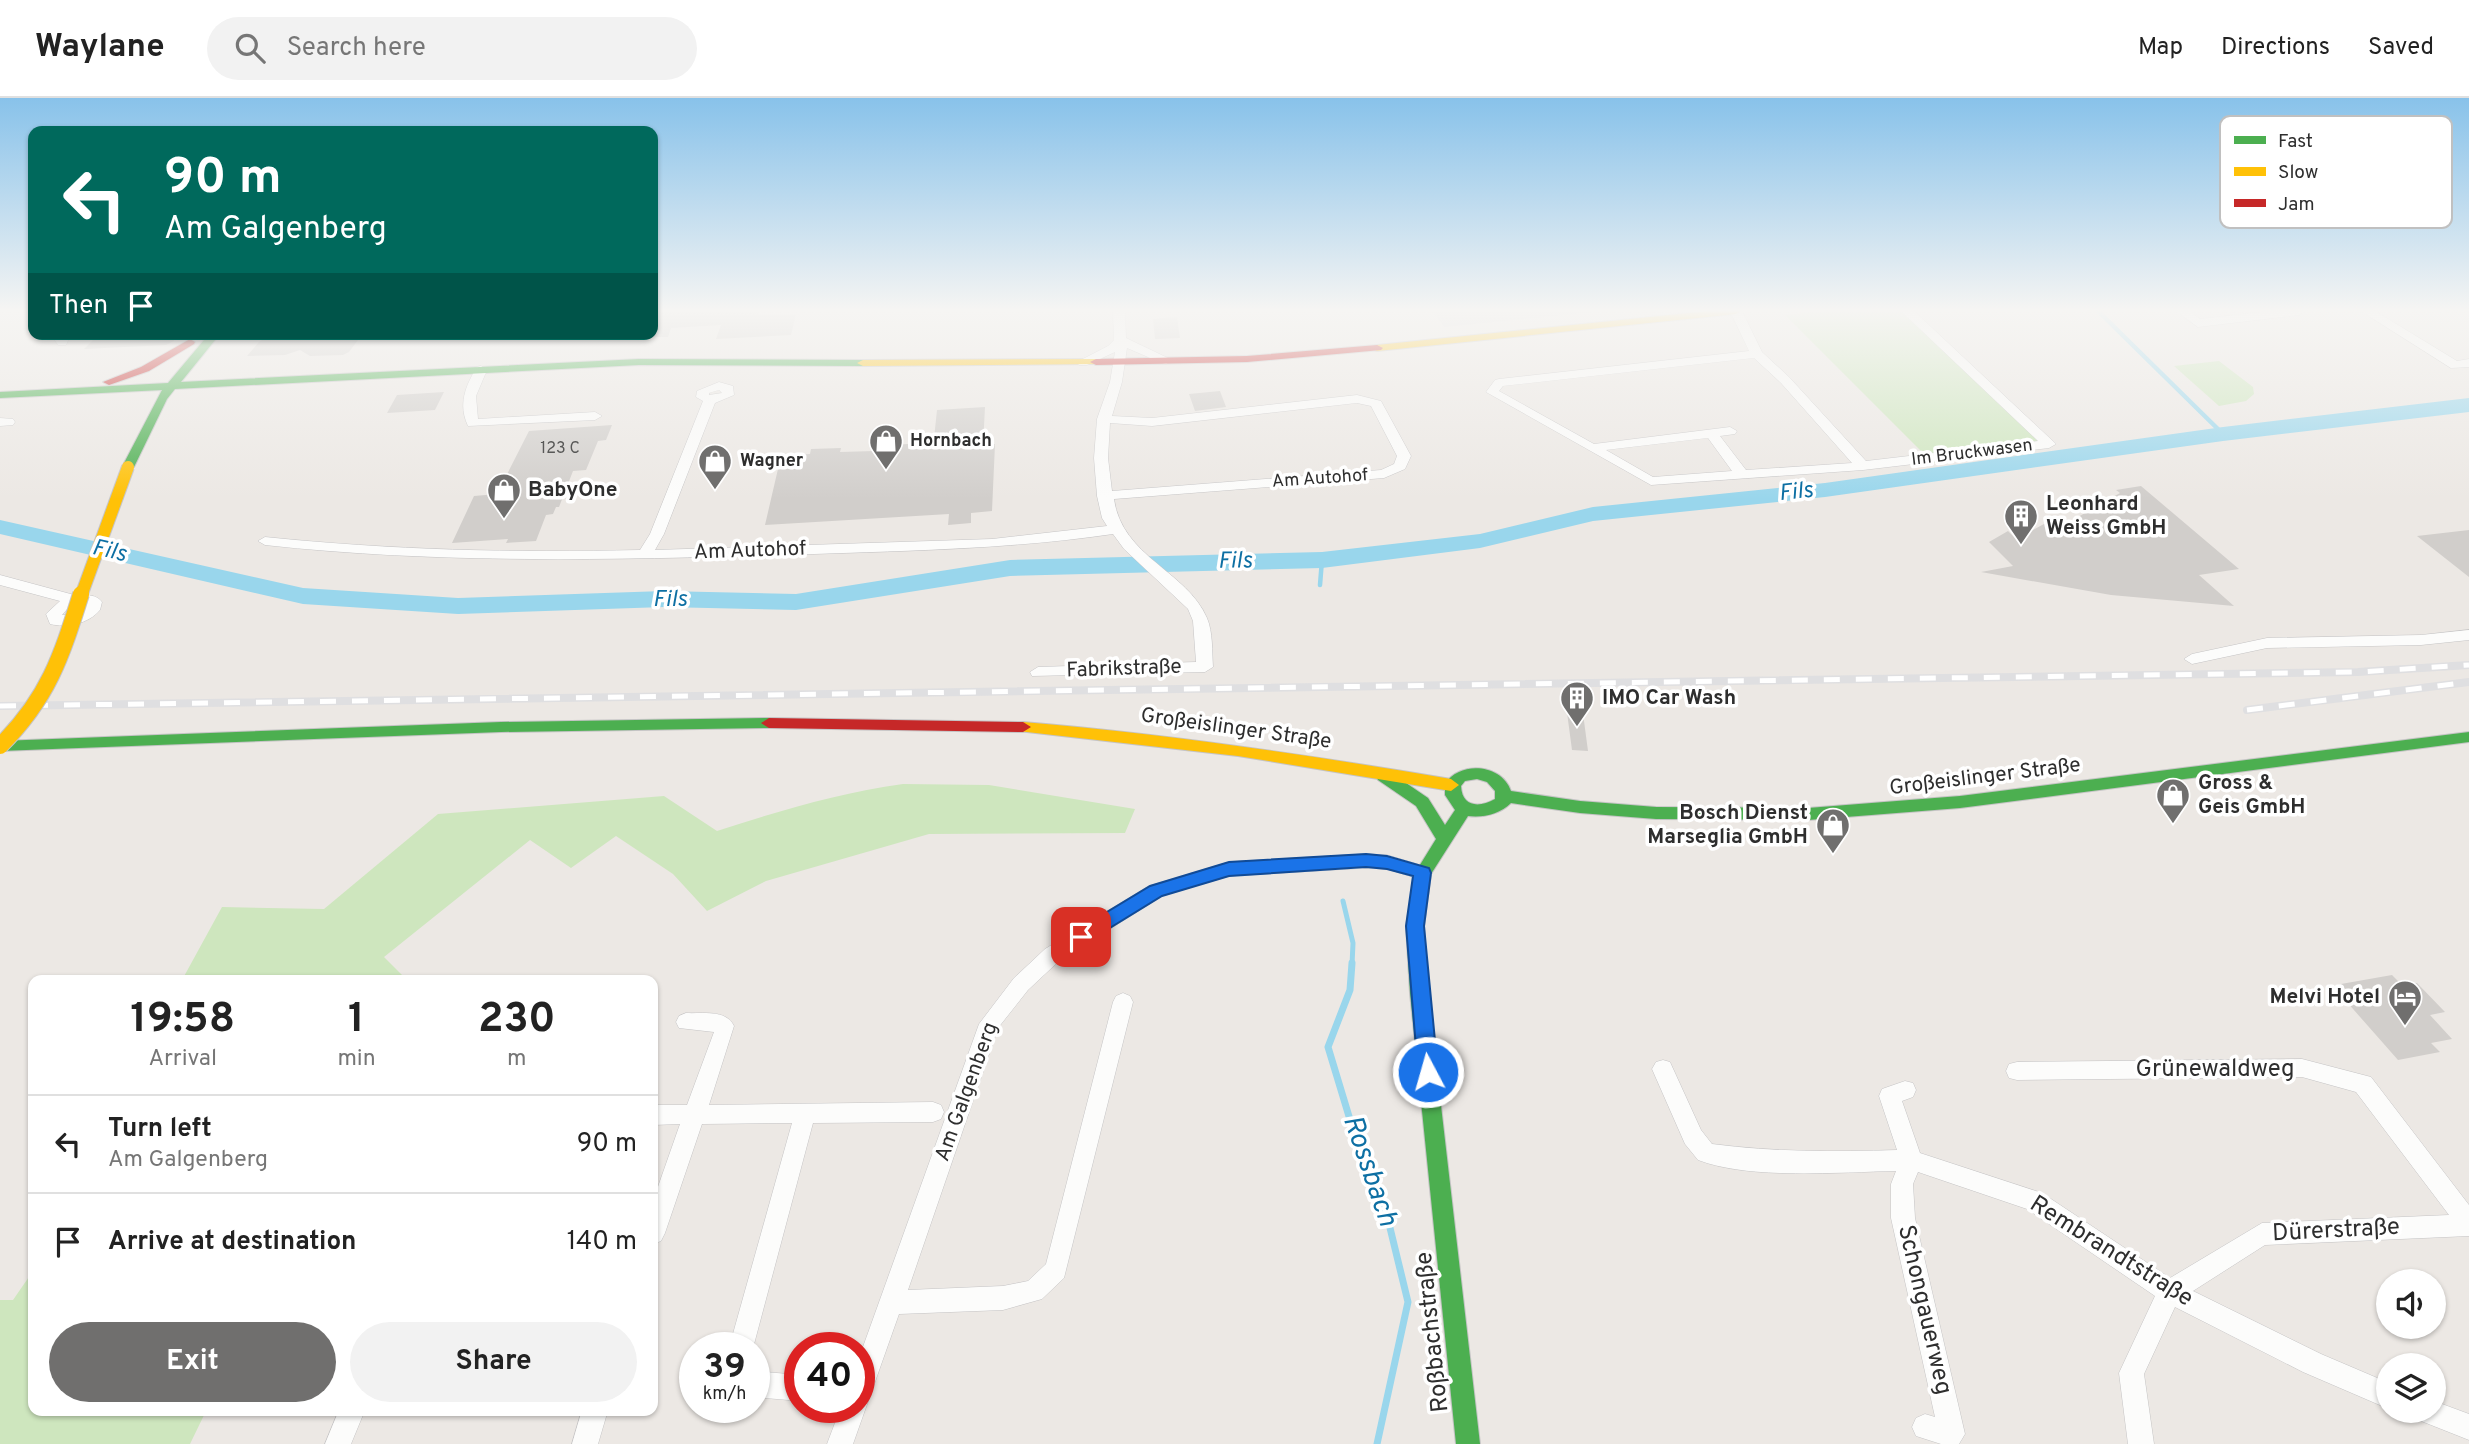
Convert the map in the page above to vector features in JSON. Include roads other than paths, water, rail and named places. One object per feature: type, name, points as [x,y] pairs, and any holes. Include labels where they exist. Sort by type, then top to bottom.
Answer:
[{"type":"main road","points":[[47,393],[121,379],[133,374]]},
{"type":"main road","points":[[0,746],[22,724],[43,695],[65,645],[98,543],[157,393],[173,374]]},
{"type":"main road","points":[[214,374],[220,377],[284,381],[373,381]]},
{"type":"main road","points":[[0,395],[157,393],[496,374]]},
{"type":"main road","points":[[478,375],[548,374]]},
{"type":"main road","points":[[0,405],[284,381]]},
{"type":"main road","name":"Großeislinger Straße","points":[[0,746],[571,726],[807,722],[1013,726],[1115,734],[1374,770],[1451,785]]},
{"type":"main road","name":"Großeislinger Straße","points":[[1504,796],[1611,810],[1695,816],[1896,810],[2469,737]]},
{"type":"main road","points":[[1374,770],[1422,802],[1444,837]]},
{"type":"main road","points":[[1473,773],[1485,775],[1499,783],[1504,796],[1498,807],[1491,811],[1464,809],[1452,798],[1451,785],[1461,776],[1473,773]]},
{"type":"main road","name":"Roßbachstraße","points":[[1464,809],[1423,873],[1415,926],[1419,993],[1468,1444]]},
{"type":"street","points":[[645,555],[657,534],[714,374]]},
{"type":"street","points":[[1114,529],[1104,496],[1101,458],[1104,419],[1117,374]]},
{"type":"street","name":"Im Bruckwasen","points":[[1584,374],[1499,383],[1492,392],[1651,481],[1863,466],[2049,444],[1974,374]]},
{"type":"street","points":[[1778,374],[1863,466]]},
{"type":"street","points":[[478,375],[468,398],[473,423],[595,416]]},
{"type":"street","name":"Am Autohof","points":[[1104,419],[1152,422],[1357,399],[1376,404],[1404,456],[1400,466],[1384,474],[1104,496]]},
{"type":"street","points":[[1591,448],[1730,431]]},
{"type":"street","points":[[1711,433],[1743,476]]},
{"type":"street","name":"Am Autohof","points":[[265,541],[400,553],[585,557],[1032,540],[1114,529]]},
{"type":"street","name":"Fabrikstraße","points":[[1038,672],[1205,667],[1201,621],[1194,607],[1114,529]]},
{"type":"street","points":[[0,580],[75,600]]},
{"type":"street","points":[[2192,659],[2267,643],[2408,641],[2469,635]]},
{"type":"street","name":"Am Galgenberg","points":[[875,1350],[989,1024],[1021,984],[1052,955],[1156,891],[1229,869],[1366,861],[1387,862],[1423,873]]},
{"type":"street","points":[[893,1302],[1003,1298],[1034,1291],[1056,1270],[1124,1002]]},
{"type":"street","points":[[659,1195],[692,1116],[724,1026],[720,1023],[686,1022]]},
{"type":"street","name":"Grünewaldweg","points":[[2017,1072],[2302,1068],[2363,1084],[2469,1224]]},
{"type":"street","name":"Rembrandtstraße","points":[[1664,1069],[1693,1137],[1706,1153],[1763,1161],[1813,1163],[1911,1160],[2034,1201],[2171,1292],[2312,1363],[2376,1390]]},
{"type":"street","points":[[1905,1090],[1890,1096],[1911,1160]]},
{"type":"street","name":"Am Galgenberg","points":[[658,1115],[692,1116],[743,1112],[933,1112]]},
{"type":"street","points":[[745,1332],[805,1114]]},
{"type":"street","name":"Schongauerweg","points":[[1911,1160],[1902,1184],[1903,1218],[1952,1434],[1925,1427]]},
{"type":"street","name":"Dürerstraße","points":[[2171,1292],[2262,1234],[2469,1224]]},
{"type":"street","points":[[2141,1444],[2131,1373],[2171,1292]]},
{"type":"street","points":[[338,1444],[350,1416]]},
{"type":"street","points":[[585,1444],[594,1416]]},
{"type":"street","points":[[2446,1418],[2469,1427]]},
{"type":"street","points":[[840,1444],[848,1423]]},
{"type":"waterway","points":[[2162,374],[2223,434]]},
{"type":"waterway","name":"Fils","points":[[0,527],[303,596],[458,606],[664,599],[796,602],[1010,568],[1322,560],[1480,541],[1593,514],[1825,490],[2223,434],[2469,405]]},
{"type":"waterway","name":"Rossbach","points":[[1320,585],[1322,560]]},
{"type":"waterway","name":"Rossbach","points":[[1343,901],[1353,943],[1352,965]]},
{"type":"waterway","name":"Rossbach","points":[[1352,963],[1350,990],[1328,1047],[1351,1123],[1383,1199],[1408,1302],[1377,1444]]},
{"type":"railway","points":[[0,706],[2358,672],[2469,665]]},
{"type":"railway","points":[[2247,710],[2469,682]]},
{"type":"place","name":"Hornbach","points":[[886,471]]},
{"type":"place","name":"Wagner","points":[[715,491]]},
{"type":"place","name":"BabyOne","points":[[504,520]]},
{"type":"place","name":"Leonhard Weiss GmbH","points":[[2021,546]]},
{"type":"place","name":"IMO Car Wash","points":[[1577,728]]},
{"type":"place","name":"Gross & Geis GmbH","points":[[2173,825]]},
{"type":"place","name":"Bosch Dienst Marseglia GmbH","points":[[1833,855]]},
{"type":"place","name":"Melvi Hotel","points":[[2405,1027]]}]
